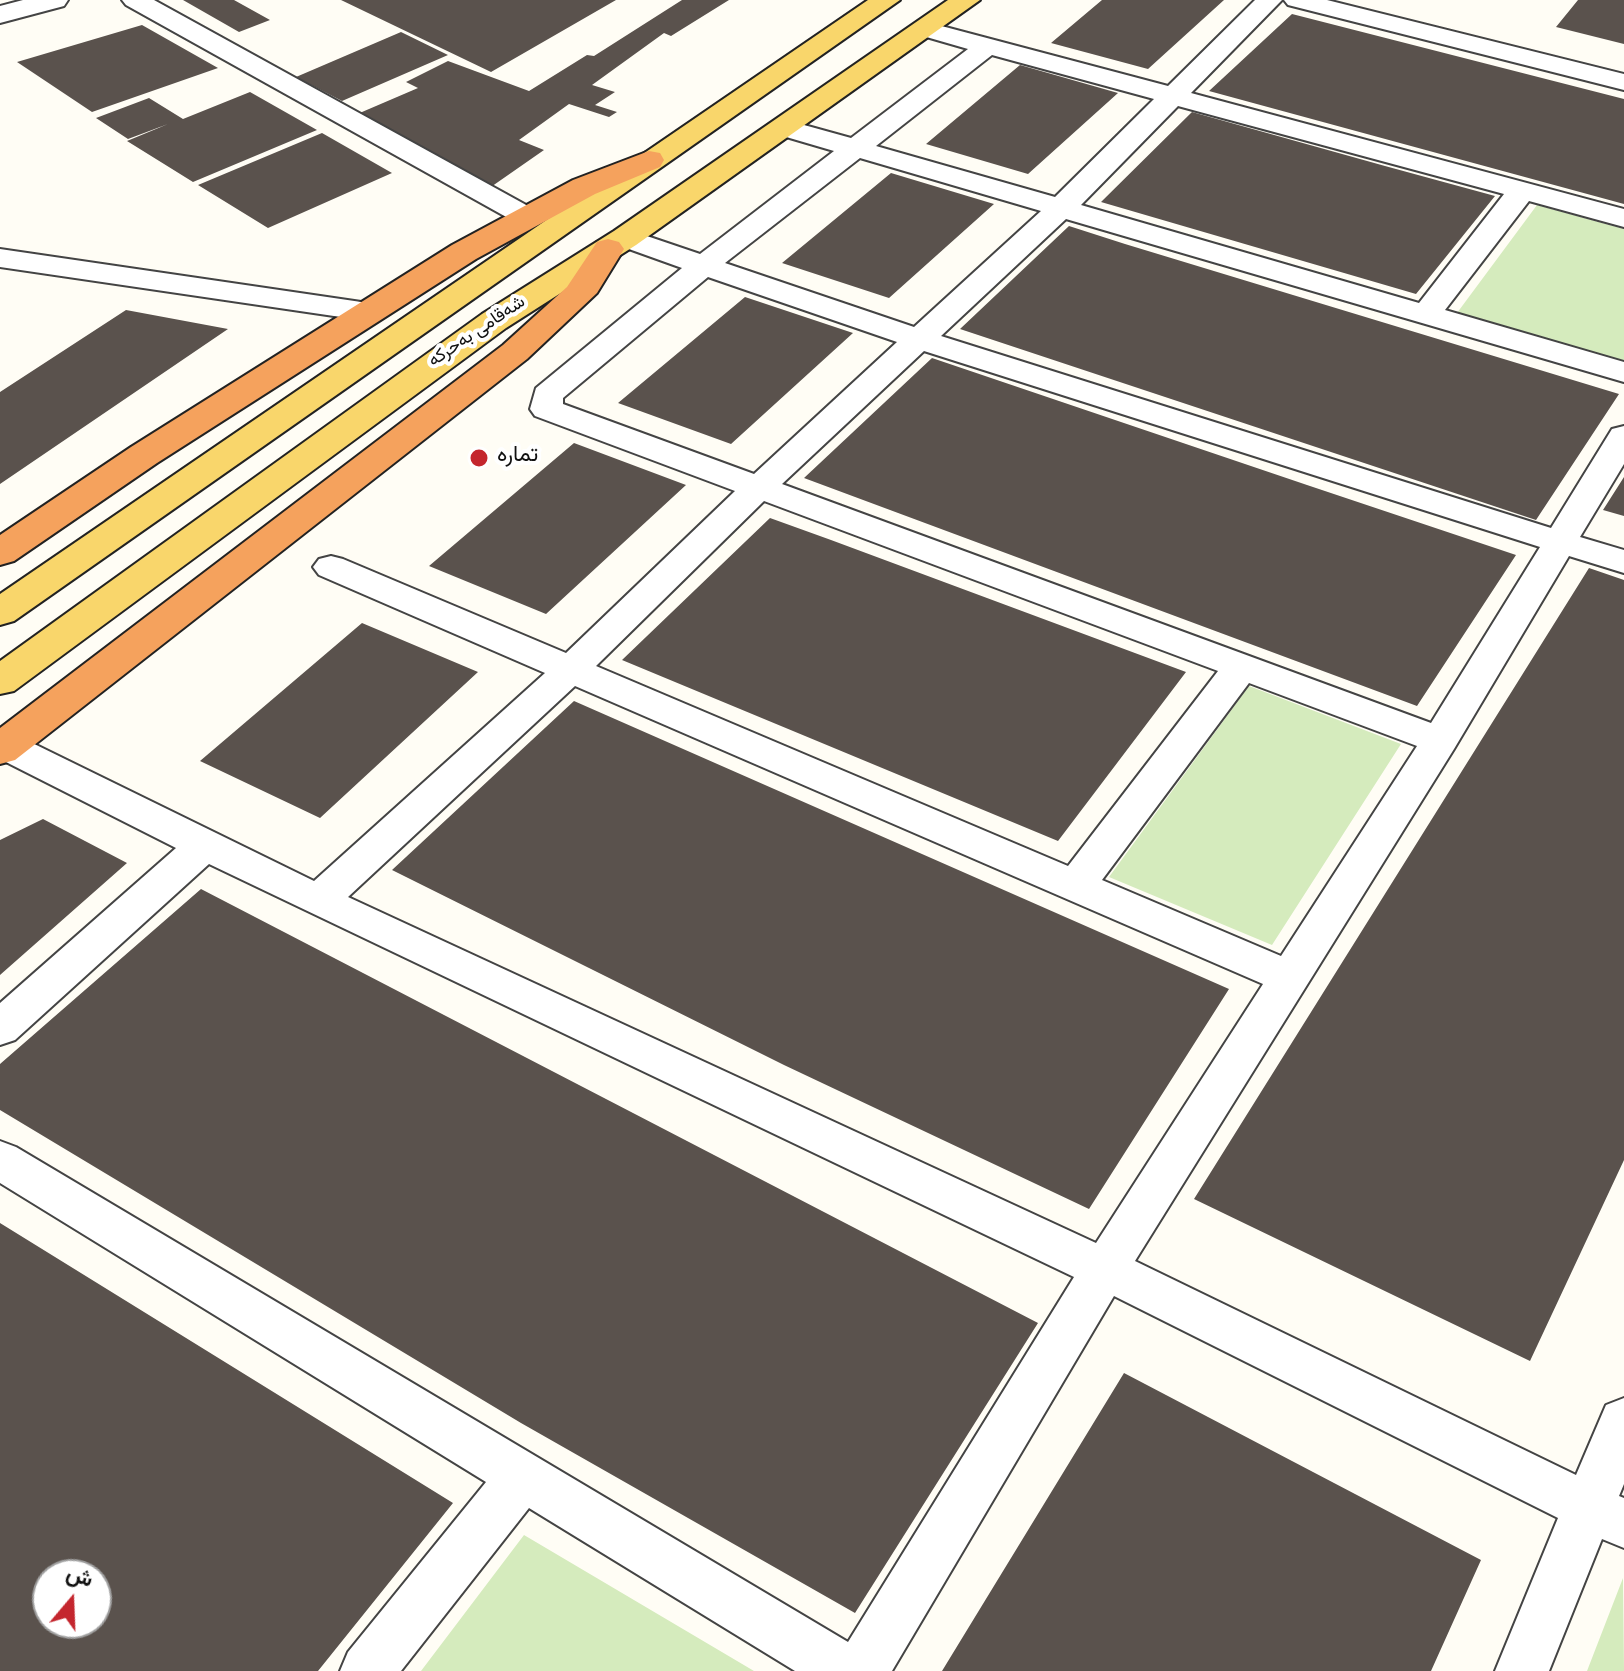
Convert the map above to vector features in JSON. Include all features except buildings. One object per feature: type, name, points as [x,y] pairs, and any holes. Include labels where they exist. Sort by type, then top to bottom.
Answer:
[{"type":"highway","points":[[0,553],[144,455],[368,312],[527,217],[594,182],[649,160]]},
{"type":"highway","points":[[3,748],[515,352],[580,293],[617,243]]},
{"type":"main road","name":"شەقامی بەحرکە","points":[[0,612],[649,160],[886,0]]},
{"type":"main road","name":"شەقامی بەحرکە","points":[[0,681],[494,321],[617,243],[966,0]]},
{"type":"street","points":[[0,15],[54,0]]},
{"type":"street","points":[[135,0],[527,217]]},
{"type":"street","points":[[318,901],[569,671],[757,489],[1061,208],[1269,0]]},
{"type":"street","points":[[1297,0],[1624,82]]},
{"type":"street","points":[[925,29],[1624,218]]},
{"type":"street","points":[[988,46],[705,264],[547,395],[546,409],[1440,740]]},
{"type":"street","points":[[786,128],[1624,372]]},
{"type":"street","points":[[1424,316],[1522,191]]},
{"type":"street","points":[[617,243],[705,264],[918,339],[1624,562]]},
{"type":"street","points":[[0,258],[368,312]]},
{"type":"street","points":[[861,1671],[1105,1269],[1440,740],[1624,436]]},
{"type":"street","points":[[331,567],[1289,977]]},
{"type":"street","points":[[1076,885],[1240,668]]},
{"type":"street","points":[[3,748],[318,901],[1105,1269],[1607,1516]]},
{"type":"street","points":[[0,1028],[206,844]]},
{"type":"street","points":[[0,1160],[845,1671]]},
{"type":"street","points":[[1522,1671],[1607,1516],[1624,1421]]},
{"type":"street","points":[[367,1671],[522,1477]]},
{"type":"green space","points":[[1537,205],[1624,229],[1624,361],[1457,313]]},
{"type":"green space","points":[[1249,686],[1401,744],[1272,945],[1109,877]]},
{"type":"green space","points":[[524,1535],[754,1671],[421,1671]]},
{"type":"green space","points":[[1623,1578],[1624,1671],[1587,1671]]},
{"type":"place","name":"تمارە","points":[[479,458]]}]
